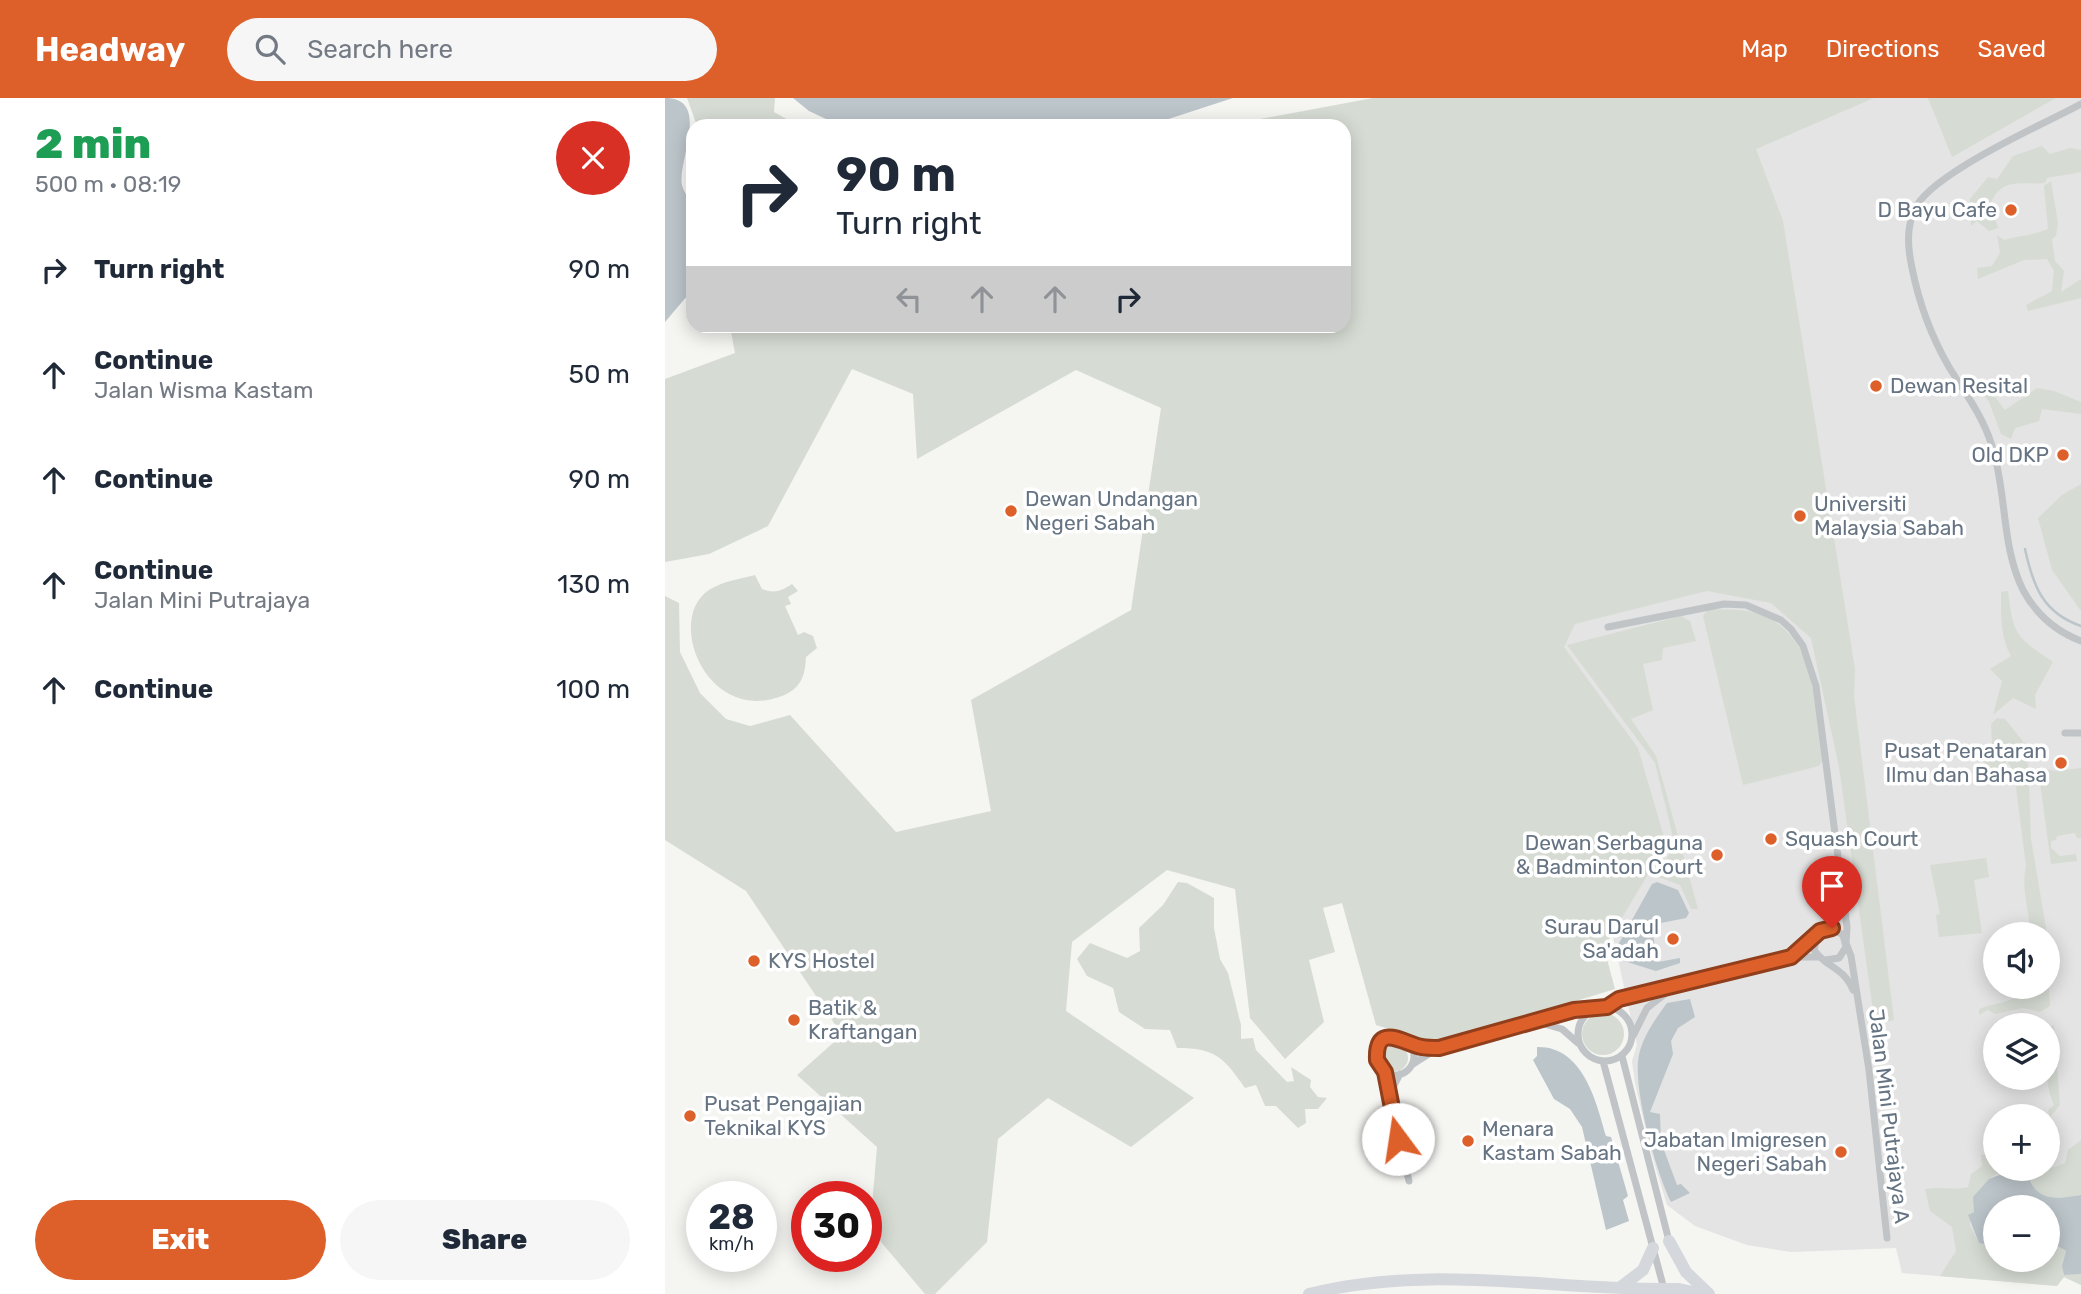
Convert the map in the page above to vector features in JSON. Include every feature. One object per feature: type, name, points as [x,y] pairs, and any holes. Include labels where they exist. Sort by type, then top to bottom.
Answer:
[{"type":"highway","points":[[1669,1241],[1686,1272],[1709,1294]]},
{"type":"highway","points":[[1622,1286],[1643,1270],[1653,1248]]},
{"type":"highway","points":[[1309,1294],[1352,1284],[1410,1279],[1622,1286],[1701,1294]]},
{"type":"street","points":[[2081,104],[1955,171],[1928,192],[1914,209],[1909,226],[1909,252],[1922,308],[1934,338],[1976,408],[1992,446],[2011,564],[2033,607],[2065,635],[2081,640]]},
{"type":"street","name":"Jalan Mini Putrajaya A","points":[[1608,627],[1724,604],[1746,605],[1781,620],[1791,629],[1812,667],[1846,943],[1851,956],[1869,1070],[1887,1238]]},
{"type":"street","points":[[2065,733],[2081,733]]},
{"type":"street","points":[[1791,957],[1824,929],[1836,912],[1841,886]]},
{"type":"street","points":[[1388,1098],[1401,1074],[1413,1063],[1439,1048],[1574,1010],[1591,1011],[1607,1007],[1619,999],[1791,957],[1839,958],[1846,943],[1840,932],[1824,929]]},
{"type":"street","points":[[1815,937],[1813,946],[1822,959],[1838,967],[1848,979],[1856,997]]},
{"type":"street","points":[[1537,1022],[1562,1029],[1588,1055],[1604,1061],[1622,1056],[1640,1019],[1654,999],[1680,985]]},
{"type":"street","points":[[1607,1007],[1627,1017],[1632,1039]]},
{"type":"street","points":[[1581,1046],[1579,1029],[1591,1011]]},
{"type":"street","points":[[1409,1181],[1388,1098],[1385,1072],[1377,1060],[1379,1046],[1392,1037],[1439,1048]]},
{"type":"street","points":[[1410,1043],[1414,1053],[1413,1063]]},
{"type":"street","points":[[1622,1056],[1669,1241]]},
{"type":"street","points":[[1604,1061],[1666,1292]]},
{"type":"street","points":[[1385,1072],[1401,1074]]},
{"type":"shaded area","points":[[665,98],[679,101],[687,108],[690,119],[686,119],[686,150],[682,174],[682,185],[686,193],[686,297],[665,322]]},
{"type":"shaded area","points":[[687,98],[775,98],[774,112],[786,119],[694,119]]},
{"type":"shaded area","points":[[793,98],[1233,98],[1168,119],[826,119],[809,111]]},
{"type":"shaded area","points":[[1373,98],[1874,98],[1756,149],[1783,221],[1855,669],[1854,696],[1894,1020],[1875,1025],[1839,767],[1811,638],[1771,603],[1707,591],[1575,624],[1564,647],[1638,748],[1666,844],[1604,948],[1615,989],[1436,1044],[1376,1025],[1342,903],[1323,908],[1335,952],[1309,960],[1324,1022],[1285,1059],[1250,1018],[1235,889],[1167,870],[1072,942],[1066,1011],[1194,1098],[1131,1147],[1048,1098],[998,1139],[987,1242],[935,1294],[925,1294],[882,1243],[882,1181],[874,1181],[877,1147],[797,1075],[842,1035],[746,891],[665,840],[665,596],[679,603],[680,652],[700,693],[726,719],[750,726],[790,715],[896,832],[991,811],[971,700],[1131,610],[1161,408],[1076,370],[917,459],[913,394],[852,369],[768,526],[709,554],[665,562],[665,379],[735,353],[731,333],[1351,333],[1351,119],[1260,119]]},
{"type":"shaded area","name":"Universiti Malaysia Sabah","points":[[1427,98],[2081,98],[2081,1285],[2064,1277],[2057,1286],[1902,1273],[1896,1248],[1791,1252],[1747,1245],[1695,1226],[1667,1205],[1651,1152],[1632,1061],[1637,1045]]},
{"type":"shaded area","points":[[1928,98],[2056,98],[1952,157]]},
{"type":"shaded area","points":[[2042,146],[2050,154],[2070,148],[2081,150],[2081,172],[2047,178],[2045,183],[2005,186],[1994,196],[1990,205],[1998,228],[1989,231],[1977,221],[1971,226],[1970,199],[1988,177],[1997,179],[2013,156]]},
{"type":"shaded area","points":[[2051,181],[2058,223],[2056,236],[2052,239],[2055,261],[2064,271],[2061,292],[2081,279],[2081,298],[2028,311],[2026,305],[2052,291],[2054,271],[2047,259],[2024,260],[1978,279],[1977,268],[1992,266],[2000,253],[1997,235],[2004,240],[2048,229],[2044,186]]},
{"type":"shaded area","points":[[1981,379],[2005,410],[2037,388],[2054,391],[2081,402],[2081,414],[2042,409],[2039,421],[2015,428],[2011,439],[2001,434],[1989,402],[1973,380]]},
{"type":"shaded area","points":[[2081,484],[2081,611],[2052,570],[2038,518],[2062,495]]},
{"type":"shaded area","points":[[755,575],[762,589],[778,591],[792,584],[798,591],[788,597],[791,604],[785,606],[798,635],[804,632],[813,636],[817,648],[806,657],[803,677],[797,687],[779,697],[753,701],[731,695],[713,682],[700,664],[693,643],[691,622],[696,604],[709,590],[726,582]]},
{"type":"shaded area","points":[[2008,591],[2012,617],[2019,634],[2031,647],[2053,662],[2035,695],[2036,709],[2013,698],[1993,715],[2002,681],[1990,669],[2011,656],[2001,617],[2001,592]]},
{"type":"shaded area","points":[[1709,609],[1748,611],[1771,619],[1788,632],[1800,650],[1814,692],[1823,760],[1819,766],[1743,785],[1703,616]]},
{"type":"shaded area","points":[[1681,616],[1690,621],[1696,641],[1663,648],[1662,660],[1643,664],[1653,710],[1631,719],[1656,756],[1698,909],[1691,909],[1680,885],[1656,876],[1675,845],[1655,763],[1567,645]]},
{"type":"shaded area","points":[[1997,718],[2005,719],[2022,740],[2028,758],[2031,839],[2045,922],[2029,922],[2025,891],[2026,866],[2014,772],[2007,761],[2000,768],[1986,769],[1984,759],[1992,744],[1991,724]]},
{"type":"shaded area","points":[[2038,767],[2055,771],[2081,768],[2081,838],[2077,838],[2075,833],[2057,836],[2056,840],[2051,841],[2051,848],[2060,856],[2076,854],[2077,861],[2051,864]]},
{"type":"shaded area","points":[[1986,858],[1989,877],[1974,880],[1982,933],[1939,937],[1936,915],[1940,914],[1930,865]]},
{"type":"shaded area","points":[[1178,882],[1187,883],[1214,898],[1214,928],[1220,959],[1228,973],[1241,1025],[1241,1039],[1253,1038],[1256,1050],[1287,1082],[1294,1081],[1291,1067],[1311,1080],[1310,1087],[1318,1097],[1327,1098],[1318,1109],[1305,1109],[1306,1123],[1298,1128],[1276,1106],[1265,1106],[1256,1085],[1245,1088],[1218,1057],[1201,1050],[1177,1048],[1170,1030],[1145,1029],[1119,1012],[1113,988],[1087,976],[1077,959],[1090,943],[1127,958],[1140,951],[1139,928],[1163,905]]},
{"type":"shaded area","points":[[1657,882],[1678,890],[1689,913],[1686,918],[1651,925],[1658,962],[1680,958],[1680,963],[1656,971],[1624,961],[1618,945],[1652,884]]},
{"type":"shaded area","points":[[1690,999],[1695,1017],[1678,1028],[1671,1041],[1673,1054],[1650,1112],[1660,1114],[1661,1142],[1677,1185],[1681,1184],[1690,1193],[1671,1202],[1659,1171],[1642,1108],[1639,1055],[1654,1021],[1667,1003]]},
{"type":"shaded area","points":[[2050,999],[2050,1006],[2040,1012],[2023,1008],[2000,1013],[1988,1010],[1979,1015],[1979,1009],[2010,1000]]},
{"type":"shaded area","points":[[1603,1013],[1618,1019],[1624,1034],[1618,1049],[1603,1055],[1588,1049],[1582,1034],[1588,1019]]},
{"type":"shaded area","points":[[1395,1045],[1404,1049],[1408,1058],[1404,1067],[1395,1071],[1386,1067],[1382,1058],[1386,1049]]},
{"type":"shaded area","points":[[1537,1047],[1553,1049],[1566,1056],[1585,1078],[1606,1136],[1611,1137],[1628,1196],[1623,1200],[1629,1221],[1606,1230],[1582,1127],[1570,1109],[1554,1099],[1533,1060],[1537,1056]]},
{"type":"shaded area","points":[[2049,1090],[2059,1090],[2060,1104],[2054,1104]]},
{"type":"shaded area","points":[[2081,1140],[2081,1195],[2060,1198],[2060,1195],[2043,1195],[2037,1192],[2030,1181],[2060,1181],[2060,1165],[2065,1163],[2068,1150]]},
{"type":"shaded area","points":[[1983,1155],[1983,1181],[1988,1181],[1974,1212],[1970,1214],[1970,1226],[1979,1243],[1983,1241],[1983,1272],[2060,1272],[2060,1247],[2066,1251],[2062,1266],[2064,1275],[2081,1274],[2081,1285],[2064,1277],[2057,1286],[1940,1276],[1956,1251],[1952,1227],[1930,1211],[1925,1189],[1968,1187],[1971,1174],[1982,1166]]},
{"type":"shaded area","points":[[1987,1181],[2030,1181],[2044,1195],[1983,1195],[1983,1244],[1979,1243],[1968,1215],[1974,1212],[1973,1197]]},
{"type":"shaded area","points":[[2081,1195],[2081,1274],[2064,1275],[2062,1266],[2066,1251],[2060,1247],[2060,1198]]},
{"type":"waterway","points":[[2025,549],[2036,586],[2049,606],[2057,614],[2081,626]]},
{"type":"place","name":"D Bayu Cafe","points":[[2011,210]]},
{"type":"place","name":"Dewan Resital","points":[[1876,386]]},
{"type":"place","name":"Old DKP","points":[[2063,455]]},
{"type":"place","name":"Dewan Undangan Negeri Sabah","points":[[1011,511]]},
{"type":"place","name":"Universiti Malaysia Sabah","points":[[1800,516]]},
{"type":"place","name":"Pusat Penataran Ilmu dan Bahasa","points":[[2061,763]]},
{"type":"place","name":"Squash Court","points":[[1771,839]]},
{"type":"place","name":"Dewan Serbaguna & Badminton Court","points":[[1717,855]]},
{"type":"place","name":"Surau Darul Sa'adah","points":[[1673,939]]},
{"type":"place","name":"KYS Hostel","points":[[754,961]]},
{"type":"place","name":"Batik & Kraftangan","points":[[794,1020]]},
{"type":"place","name":"Pusat Pengajian Teknikal KYS","points":[[690,1116]]},
{"type":"place","name":"Menara Kastam Sabah","points":[[1468,1141]]},
{"type":"place","name":"Jabatan Imigresen Negeri Sabah","points":[[1841,1152]]},
{"type":"route","points":[[1398,1139],[1385,1072],[1380,1067],[1376,1053],[1384,1040],[1397,1037],[1422,1047],[1439,1048],[1574,1010],[1591,1011],[1607,1007],[1619,999],[1791,957],[1820,931],[1832,928]]}]
